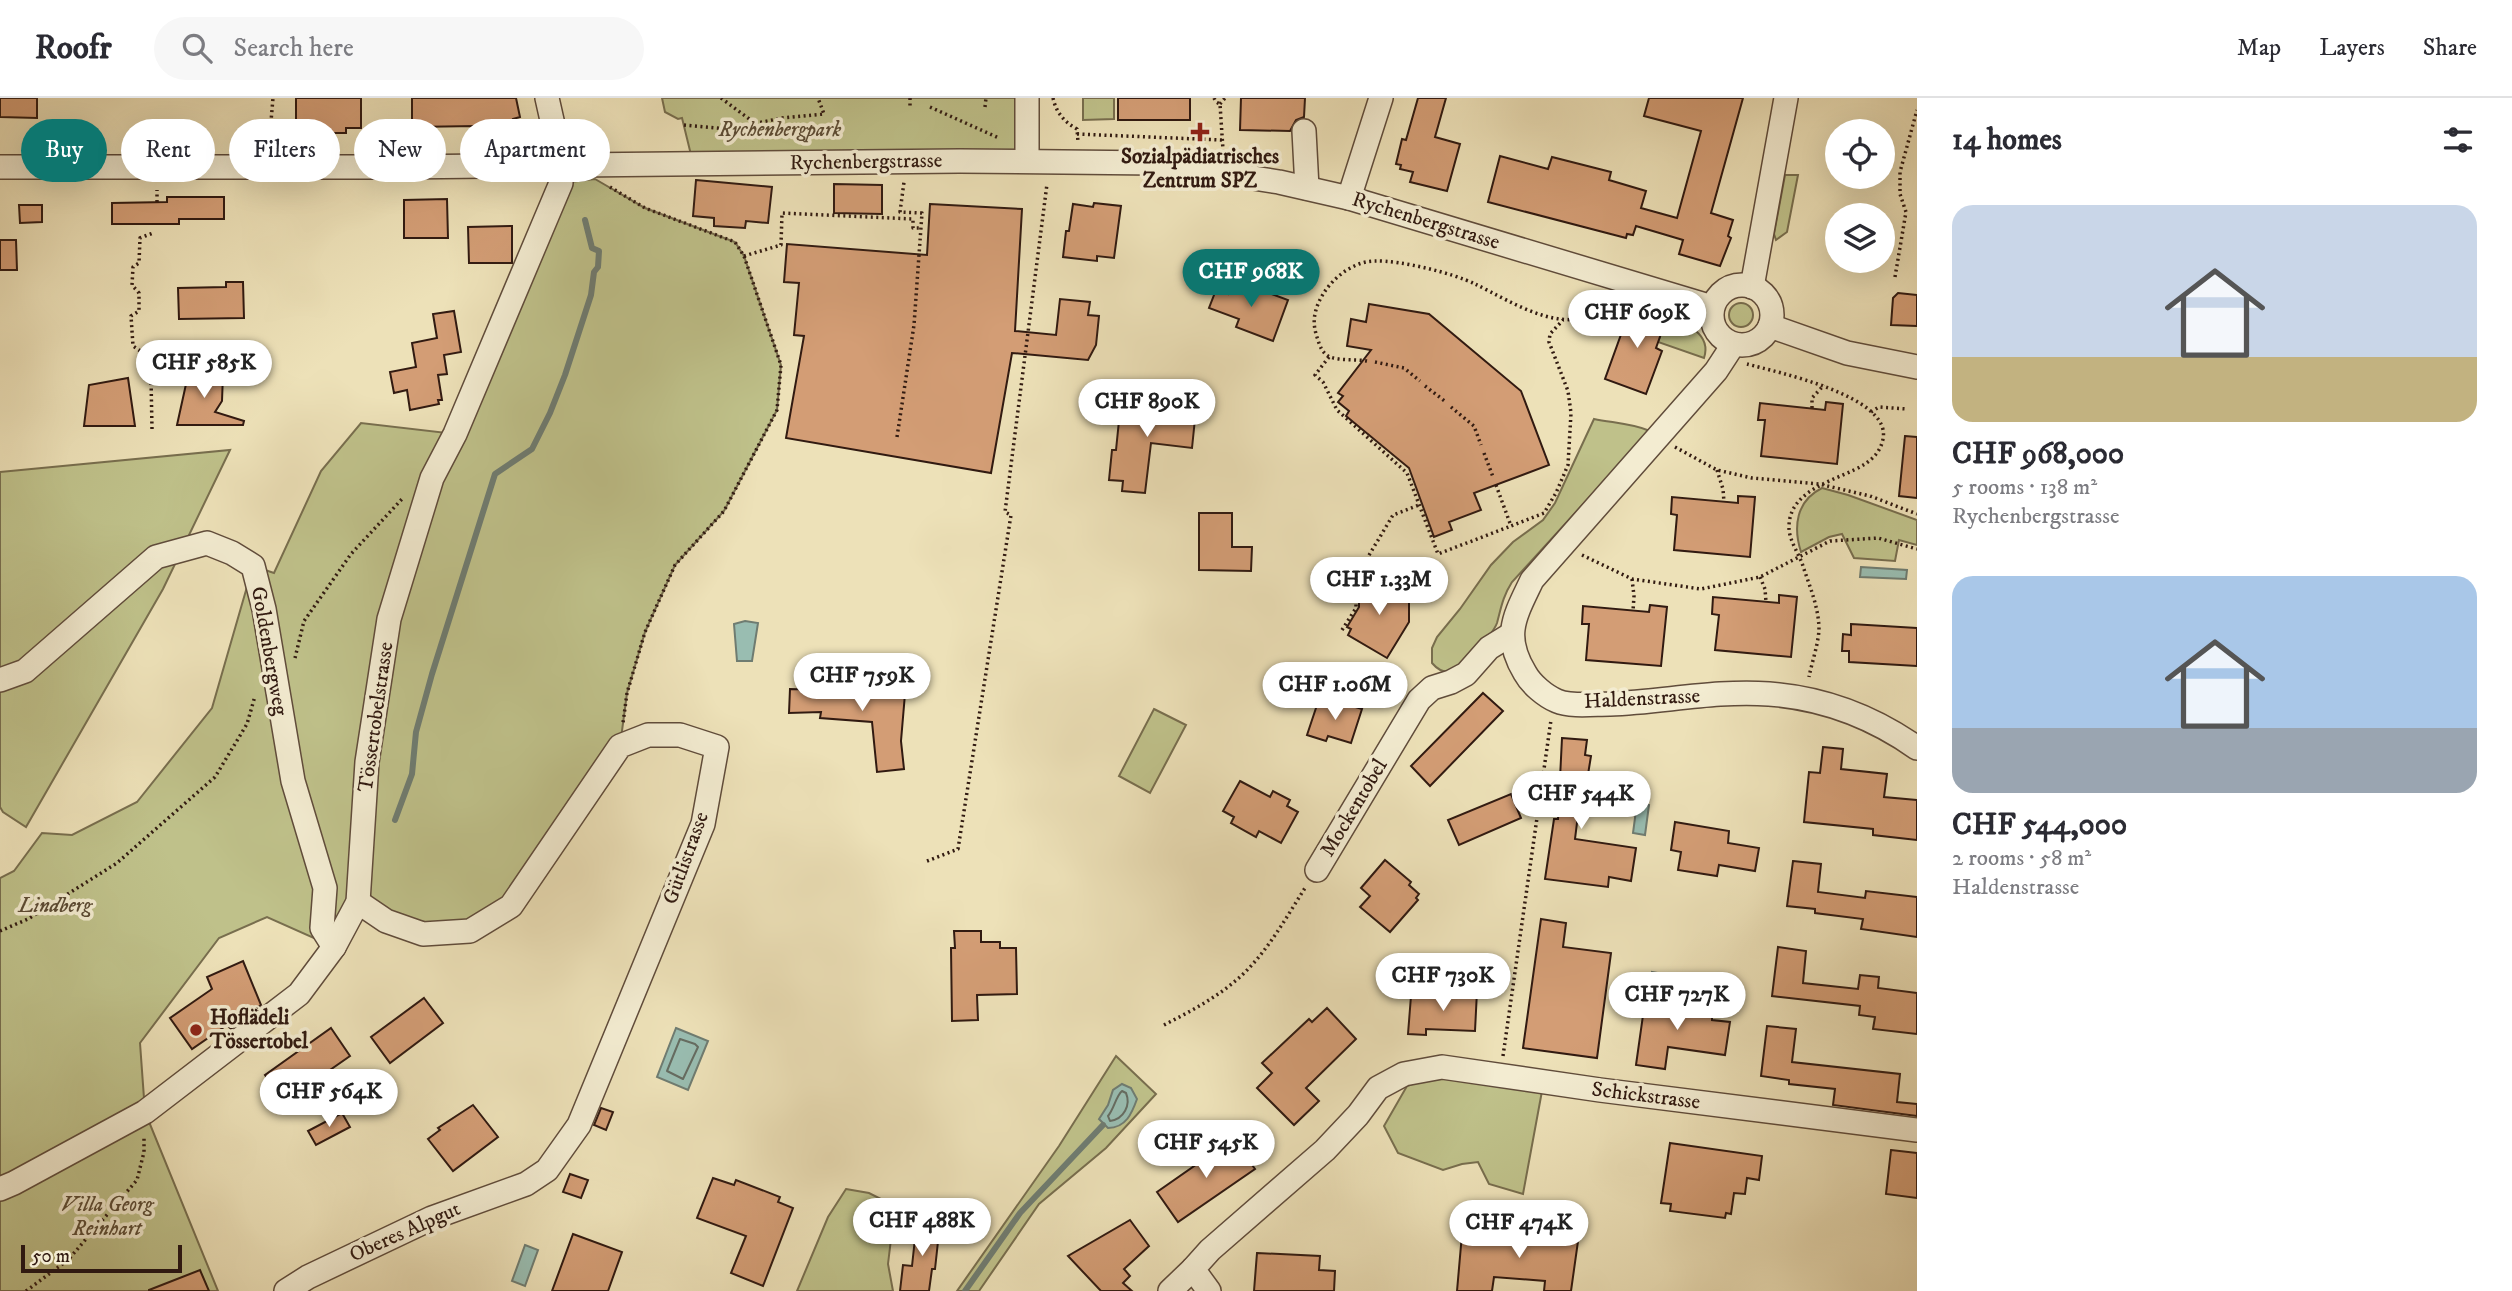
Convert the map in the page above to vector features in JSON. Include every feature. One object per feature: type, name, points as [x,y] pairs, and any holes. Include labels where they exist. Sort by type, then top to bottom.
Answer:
[{"type":"street","name":"Tössertobelstrasse","points":[[547,98],[551,119]]},
{"type":"street","points":[[1027,98],[1027,161]]},
{"type":"street","points":[[1349,198],[1381,98]]},
{"type":"street","points":[[1752,287],[1786,98]]},
{"type":"street","points":[[1304,131],[1307,188]]},
{"type":"street","name":"Rychenbergstrasse","points":[[610,165],[1027,161],[1157,163],[1279,181],[1349,198],[1712,307]]},
{"type":"street","name":"Rychenbergstrasse","points":[[0,167],[460,165]]},
{"type":"street","name":"Tössertobelstrasse","points":[[0,1189],[145,1112],[299,994],[334,947],[358,902],[368,762],[389,619],[432,478],[455,434],[561,182]]},
{"type":"street","points":[[1510,635],[1532,579],[1716,371],[1760,341],[1770,326],[1771,307],[1760,291],[1742,285],[1723,291],[1712,307],[1713,326],[1738,354]]},
{"type":"street","points":[[1770,326],[1847,353],[1917,367]]},
{"type":"street","name":"Goldenbergweg","points":[[0,680],[25,671],[156,557],[207,543],[232,553],[253,566],[264,610],[293,781],[326,888],[322,928],[334,947]]},
{"type":"street","name":"Haldenstrasse","points":[[1510,635],[1517,660],[1531,683],[1557,701],[1592,705],[1718,694],[1768,694],[1811,700],[1848,711],[1889,730],[1917,748]]},
{"type":"street","name":"Mockentobel","points":[[1317,870],[1419,700],[1432,688],[1466,674],[1489,648],[1510,635]]},
{"type":"street","name":"Gütlistrasse","points":[[526,1184],[547,1170],[579,1125],[703,824],[717,747],[680,736],[648,734],[620,746]]},
{"type":"street","points":[[358,902],[386,921],[423,934],[470,931],[511,906],[620,746]]},
{"type":"street","name":"Schickstrasse","points":[[1194,1269],[1210,1251],[1325,1150],[1358,1115],[1378,1088],[1404,1074],[1442,1067],[1627,1094],[1917,1130]]},
{"type":"street","name":"Oberes Alpgut","points":[[287,1290],[308,1277],[432,1218],[526,1184]]},
{"type":"street","points":[[1170,1291],[1194,1269],[1209,1291]]},
{"type":"path","points":[[271,119],[273,98]]},
{"type":"path","points":[[721,98],[756,124]]},
{"type":"path","points":[[684,125],[728,130],[782,118],[824,114],[818,98]]},
{"type":"path","points":[[910,98],[910,108]]},
{"type":"path","points":[[985,107],[986,98]]},
{"type":"path","points":[[1053,98],[1055,109],[1077,129],[1078,145]]},
{"type":"path","points":[[1214,98],[1220,104]]},
{"type":"path","points":[[1224,156],[1220,104],[1225,98]]},
{"type":"path","points":[[930,107],[1001,139]]},
{"type":"path","points":[[1895,277],[1906,212],[1900,194],[1900,172],[1917,110]]},
{"type":"path","points":[[1077,134],[1222,140]]},
{"type":"path","points":[[897,437],[914,325],[922,213],[900,212],[901,188],[906,176]]},
{"type":"path","points":[[605,184],[645,208],[735,242],[744,256],[781,365],[777,410],[724,511],[675,565],[645,632],[627,693],[620,746]]},
{"type":"path","points":[[927,861],[958,849],[1011,515],[1005,512],[1048,184]]},
{"type":"path","points":[[744,256],[780,245],[782,213],[913,219],[913,228],[920,228]]},
{"type":"path","points":[[152,429],[150,378],[143,369],[142,352],[133,346],[131,316],[139,311],[139,293],[132,285],[133,267],[139,263],[139,238],[153,233]]},
{"type":"path","points":[[1367,361],[1329,357],[1321,350],[1314,325],[1315,313],[1331,285],[1346,270],[1361,263],[1376,261],[1432,270],[1473,283],[1532,313],[1563,320],[1588,316],[1603,306],[1610,295]]},
{"type":"path","points":[[1329,357],[1315,375],[1323,382],[1337,410],[1407,473],[1438,554],[1544,513],[1556,493],[1568,465],[1571,439],[1568,391],[1549,342],[1550,334],[1563,320]]},
{"type":"path","points":[[1738,354],[1855,399],[1880,423],[1884,435],[1880,451],[1867,463],[1838,478],[1819,484],[1795,506],[1789,529],[1816,606],[1819,631],[1807,687]]},
{"type":"path","points":[[1375,362],[1404,368],[1419,381]]},
{"type":"path","points":[[1812,408],[1812,398],[1824,385]]},
{"type":"path","points":[[1425,386],[1446,402]]},
{"type":"path","points":[[1451,407],[1474,426],[1481,445]]},
{"type":"path","points":[[1871,412],[1879,407],[1907,409]]},
{"type":"path","points":[[1667,442],[1717,470],[1752,478],[1819,484],[1870,496],[1917,513]]},
{"type":"path","points":[[1484,453],[1493,477]]},
{"type":"path","points":[[1717,470],[1724,502]]},
{"type":"path","points":[[293,670],[304,621],[351,554],[401,500],[432,478]]},
{"type":"path","points":[[1496,485],[1511,526]]},
{"type":"path","points":[[1342,630],[1356,608],[1356,577],[1393,515],[1419,505]]},
{"type":"path","points":[[1571,550],[1632,579],[1701,589],[1760,577],[1830,541],[1878,538],[1917,549]]},
{"type":"path","points":[[1760,577],[1766,601]]},
{"type":"path","points":[[1632,579],[1633,611]]},
{"type":"path","points":[[1501,1075],[1552,714]]},
{"type":"path","points":[[0,931],[28,919],[117,863],[215,777],[247,724]]},
{"type":"path","points":[[1164,1025],[1209,1001],[1242,975],[1269,944],[1317,870]]},
{"type":"path","points":[[26,1291],[68,1260],[137,1180],[144,1152],[145,1112]]},
{"type":"green space","name":"Rychenbergpark","points":[[662,98],[1027,98],[1027,161],[693,163],[682,118],[678,119],[665,112]]},
{"type":"green space","points":[[1083,98],[1114,98],[1114,119],[1083,120]]},
{"type":"green space","points":[[1785,175],[1798,175],[1787,232],[1776,240],[1774,234]]},
{"type":"green space","points":[[600,182],[645,208],[735,242],[744,256],[781,365],[777,410],[724,511],[675,565],[645,632],[627,693],[620,746],[511,906],[423,934],[359,902],[334,947],[267,917],[219,938],[140,1043],[145,1112],[218,1291],[0,1291],[0,878],[14,871],[42,833],[72,835],[137,802],[212,708],[253,566],[274,573],[321,471],[361,423],[455,434],[561,183]]},
{"type":"green space","points":[[1741,303],[1749,307],[1753,315],[1749,323],[1741,327],[1733,323],[1729,315],[1733,307]]},
{"type":"green space","points":[[1667,317],[1689,326],[1701,336],[1704,342],[1704,358],[1658,342]]},
{"type":"green space","points":[[1594,419],[1650,431],[1512,582],[1504,597],[1497,623],[1477,650],[1452,672],[1438,669],[1432,663],[1432,648],[1437,637],[1491,565],[1513,542],[1543,520],[1555,503]]},
{"type":"green space","points":[[230,450],[163,589],[26,827],[3,812],[0,807],[0,472]]},
{"type":"green space","points":[[1822,488],[1917,520],[1917,545],[1899,540],[1895,561],[1854,558],[1842,534],[1829,537],[1801,552],[1797,533],[1799,516],[1807,500]]},
{"type":"green space","points":[[1154,709],[1186,725],[1150,793],[1119,776]]},
{"type":"green space","points":[[1116,1056],[1156,1094],[1106,1148],[1039,1204],[979,1291],[957,1291],[1059,1146]]},
{"type":"green space","points":[[1450,1078],[1542,1091],[1523,1194],[1489,1184],[1478,1162],[1443,1170],[1398,1153],[1384,1126],[1407,1086],[1420,1081]]},
{"type":"green space","points":[[846,1189],[869,1193],[895,1206],[888,1264],[893,1291],[797,1291],[828,1217]]},
{"type":"water","points":[[1861,567],[1907,570],[1906,579],[1860,577]]},
{"type":"water","points":[[745,621],[758,623],[752,661],[737,661],[734,624]]},
{"type":"water","points":[[1637,803],[1649,805],[1645,835],[1633,833]]},
{"type":"water","points":[[1652,972],[1675,976],[1673,986],[1659,984],[1658,990],[1649,989]]},
{"type":"water","points":[[676,1028],[708,1041],[688,1090],[657,1077]]},
{"type":"water","points":[[1122,1084],[1131,1088],[1137,1099],[1124,1123],[1108,1128],[1099,1119],[1113,1090]]},
{"type":"water","points":[[525,1245],[538,1250],[525,1286],[512,1281]]},
{"type":"building","points":[[0,98],[37,98],[37,118],[0,117]]},
{"type":"building","points":[[296,98],[361,98],[361,119],[354,119],[354,128],[346,128],[346,133],[340,133],[340,119],[296,119]]},
{"type":"building","points":[[412,98],[516,98],[520,117],[460,119],[460,126],[446,126],[446,119],[412,119]]},
{"type":"building","points":[[1118,98],[1190,98],[1190,120],[1118,120]]},
{"type":"building","name":"Sozialpädiatrisches Zentrum SPZ","points":[[1241,98],[1305,98],[1304,117],[1296,120],[1290,131],[1240,130]]},
{"type":"building","points":[[1418,98],[1446,98],[1435,137],[1460,144],[1447,191],[1410,182],[1413,172],[1400,169],[1401,165],[1396,164],[1402,139],[1406,140]]},
{"type":"building","points":[[1649,98],[1743,98],[1711,213],[1733,220],[1728,236],[1731,238],[1720,266],[1679,254],[1683,240],[1636,226],[1633,235],[1627,234],[1626,238],[1488,202],[1500,156],[1548,169],[1552,157],[1611,172],[1609,180],[1646,191],[1641,208],[1677,218],[1701,131],[1644,116]]},
{"type":"building","points":[[696,180],[772,187],[768,223],[746,221],[745,228],[714,226],[714,218],[693,216]]},
{"type":"building","points":[[834,184],[882,185],[882,214],[834,213]]},
{"type":"building","points":[[167,197],[224,197],[224,219],[179,219],[179,224],[112,224],[112,203],[167,202]]},
{"type":"building","points":[[447,199],[448,238],[404,238],[404,200]]},
{"type":"building","points":[[1094,203],[1121,206],[1114,258],[1097,256],[1097,261],[1063,257],[1073,204],[1093,207]]},
{"type":"building","points":[[930,204],[1022,209],[1015,331],[1056,335],[1060,299],[1090,302],[1088,315],[1099,316],[1096,345],[1088,360],[1012,353],[991,473],[786,438],[804,336],[794,335],[799,283],[784,282],[787,244],[927,255]]},
{"type":"building","points":[[19,205],[42,205],[42,222],[20,223]]},
{"type":"building","points":[[512,226],[512,263],[469,263],[468,227]]},
{"type":"building","points":[[0,240],[16,240],[17,270],[0,270]]},
{"type":"building","points":[[1234,280],[1288,300],[1273,341],[1236,327],[1239,319],[1209,308],[1216,290],[1228,294]]},
{"type":"building","points":[[226,282],[243,282],[244,318],[179,319],[178,288],[226,287]]},
{"type":"building","points":[[1898,293],[1917,295],[1917,326],[1891,325],[1893,298]]},
{"type":"building","points":[[1369,304],[1429,314],[1521,391],[1549,465],[1474,493],[1481,510],[1449,522],[1452,530],[1434,537],[1409,468],[1346,416],[1349,411],[1338,402],[1343,396],[1338,393],[1371,350],[1347,346],[1351,319],[1366,322]]},
{"type":"building","points":[[1632,304],[1667,317],[1656,348],[1662,351],[1646,394],[1605,379]]},
{"type":"building","points":[[454,311],[461,352],[444,355],[447,374],[438,375],[442,400],[438,400],[439,404],[410,410],[407,390],[394,393],[390,372],[416,367],[412,343],[437,338],[433,314]]},
{"type":"building","points":[[190,366],[223,374],[222,401],[215,412],[244,421],[243,425],[177,425]]},
{"type":"building","points":[[128,378],[135,426],[84,426],[89,385]]},
{"type":"building","points":[[1121,401],[1196,409],[1192,448],[1151,443],[1145,493],[1122,491],[1123,481],[1109,480],[1112,450],[1116,450]]},
{"type":"building","points":[[1826,402],[1843,404],[1837,464],[1761,456],[1765,420],[1758,420],[1760,403],[1825,410]]},
{"type":"building","points":[[1905,436],[1917,437],[1917,498],[1899,496]]},
{"type":"building","points":[[1738,496],[1755,497],[1750,557],[1674,550],[1677,515],[1671,514],[1672,497],[1738,503]]},
{"type":"building","points":[[1199,513],[1232,513],[1232,547],[1252,547],[1251,571],[1199,570]]},
{"type":"building","points":[[1365,579],[1391,579],[1391,599],[1409,600],[1409,622],[1387,658],[1348,635],[1351,629],[1347,627],[1359,607],[1359,594],[1364,593]]},
{"type":"building","points":[[1779,595],[1797,597],[1791,657],[1715,650],[1719,615],[1712,614],[1713,597],[1779,603]]},
{"type":"building","points":[[1650,605],[1667,607],[1661,666],[1586,660],[1589,624],[1582,624],[1583,606],[1649,612]]},
{"type":"building","points":[[1851,624],[1917,628],[1917,666],[1849,662],[1849,651],[1842,651],[1843,634],[1851,635]]},
{"type":"building","points":[[825,680],[876,684],[876,680],[906,682],[901,741],[904,769],[877,772],[872,722],[820,718],[821,712],[789,713],[790,689],[824,690]]},
{"type":"building","points":[[1483,693],[1503,711],[1430,786],[1411,766]]},
{"type":"building","points":[[1318,702],[1337,708],[1339,702],[1362,709],[1351,743],[1328,736],[1326,741],[1307,735]]},
{"type":"building","points":[[1562,738],[1587,740],[1585,755],[1591,756],[1584,799],[1580,799],[1575,839],[1636,848],[1631,881],[1609,877],[1608,887],[1545,879],[1554,819],[1558,819]]},
{"type":"building","points":[[1823,747],[1843,749],[1841,769],[1887,774],[1884,797],[1917,800],[1917,840],[1873,835],[1873,829],[1804,822],[1809,772],[1820,773]]},
{"type":"building","points":[[1240,781],[1270,797],[1273,791],[1290,800],[1287,806],[1298,812],[1281,843],[1259,831],[1256,837],[1231,823],[1234,817],[1223,811]]},
{"type":"building","points":[[1511,794],[1521,818],[1459,845],[1448,820]]},
{"type":"building","points":[[1675,822],[1729,831],[1728,843],[1759,848],[1755,871],[1719,865],[1717,876],[1678,870],[1681,852],[1671,850]]},
{"type":"building","points":[[1385,860],[1411,882],[1409,885],[1419,894],[1416,898],[1418,900],[1390,932],[1360,907],[1370,896],[1361,888]]},
{"type":"building","points":[[1793,861],[1821,864],[1818,892],[1865,898],[1866,891],[1917,897],[1917,937],[1861,929],[1863,919],[1815,913],[1815,909],[1787,906]]},
{"type":"building","points":[[1541,919],[1566,923],[1563,947],[1611,953],[1597,1058],[1523,1048]]},
{"type":"building","points":[[954,931],[981,931],[981,942],[1000,942],[1000,948],[1016,948],[1017,994],[977,995],[978,1020],[952,1021],[951,948],[955,948]]},
{"type":"building","points":[[1778,947],[1806,951],[1803,983],[1858,989],[1860,975],[1879,977],[1878,988],[1917,993],[1917,1034],[1873,1029],[1875,1017],[1859,1015],[1860,1006],[1772,996]]},
{"type":"building","points":[[243,961],[261,1005],[231,1029],[227,1025],[192,1049],[170,1018],[212,989],[207,977]]},
{"type":"building","points":[[1460,990],[1477,991],[1475,1031],[1426,1029],[1426,1035],[1408,1034],[1411,996],[1443,998],[1443,993],[1460,994]]},
{"type":"building","points":[[1646,994],[1674,998],[1673,1008],[1712,1014],[1712,1020],[1730,1022],[1725,1055],[1668,1047],[1665,1069],[1636,1065]]},
{"type":"building","points":[[424,998],[443,1023],[390,1063],[371,1037]]},
{"type":"building","points":[[1327,1008],[1356,1039],[1306,1088],[1319,1101],[1294,1125],[1257,1088],[1272,1073],[1262,1063],[1309,1019],[1312,1022]]},
{"type":"building","points":[[1767,1026],[1796,1029],[1792,1062],[1900,1074],[1897,1102],[1917,1104],[1917,1116],[1833,1105],[1835,1089],[1789,1084],[1789,1080],[1761,1076]]},
{"type":"building","points":[[331,1028],[350,1056],[284,1102],[265,1075]]},
{"type":"building","points":[[473,1105],[498,1137],[453,1171],[428,1139],[440,1130],[438,1128]]},
{"type":"building","points":[[601,1108],[613,1112],[606,1130],[594,1125]]},
{"type":"building","points":[[342,1113],[350,1127],[316,1145],[308,1131]]},
{"type":"building","points":[[1233,1139],[1255,1169],[1178,1222],[1157,1192]]},
{"type":"building","points":[[1670,1143],[1762,1156],[1759,1180],[1747,1178],[1745,1194],[1734,1193],[1731,1214],[1726,1213],[1725,1218],[1670,1211],[1671,1204],[1661,1203]]},
{"type":"building","points":[[1891,1150],[1917,1153],[1917,1198],[1886,1194]]},
{"type":"building","points":[[570,1174],[588,1180],[581,1198],[563,1192]]},
{"type":"building","points":[[713,1178],[734,1185],[736,1180],[780,1197],[778,1202],[793,1208],[763,1286],[731,1273],[746,1236],[697,1218]]},
{"type":"building","points":[[917,1220],[940,1223],[935,1269],[932,1269],[929,1291],[900,1291],[903,1265],[912,1266]]},
{"type":"building","points":[[1130,1220],[1149,1246],[1124,1269],[1130,1276],[1123,1283],[1132,1291],[1101,1291],[1068,1256]]},
{"type":"building","points":[[1553,1223],[1580,1227],[1571,1291],[1544,1291],[1545,1281],[1494,1277],[1492,1291],[1457,1291],[1462,1234],[1551,1240]]},
{"type":"building","points":[[573,1234],[622,1252],[608,1291],[552,1291]]},
{"type":"building","points":[[1257,1253],[1320,1256],[1319,1270],[1335,1271],[1334,1291],[1254,1291]]},
{"type":"building","points":[[200,1270],[209,1291],[149,1291],[149,1290]]},
{"type":"waterway","points":[[395,820],[412,774],[416,732],[432,674],[495,474],[532,449],[565,375],[591,295],[599,251],[592,248],[585,220]]},
{"type":"waterway","points":[[965,1291],[1020,1213],[1103,1125]]},
{"type":"place","name":"Sozialpädiatrisches Zentrum SPZ","points":[[1200,132]]},
{"type":"place","name":"Hoflädeli Tössertobel","points":[[196,1030]]},
{"type":"park label","name":"Lindberg","points":[[55,906]]},
{"type":"park label","name":"Villa Georg Reinhart","points":[[107,1217]]}]
